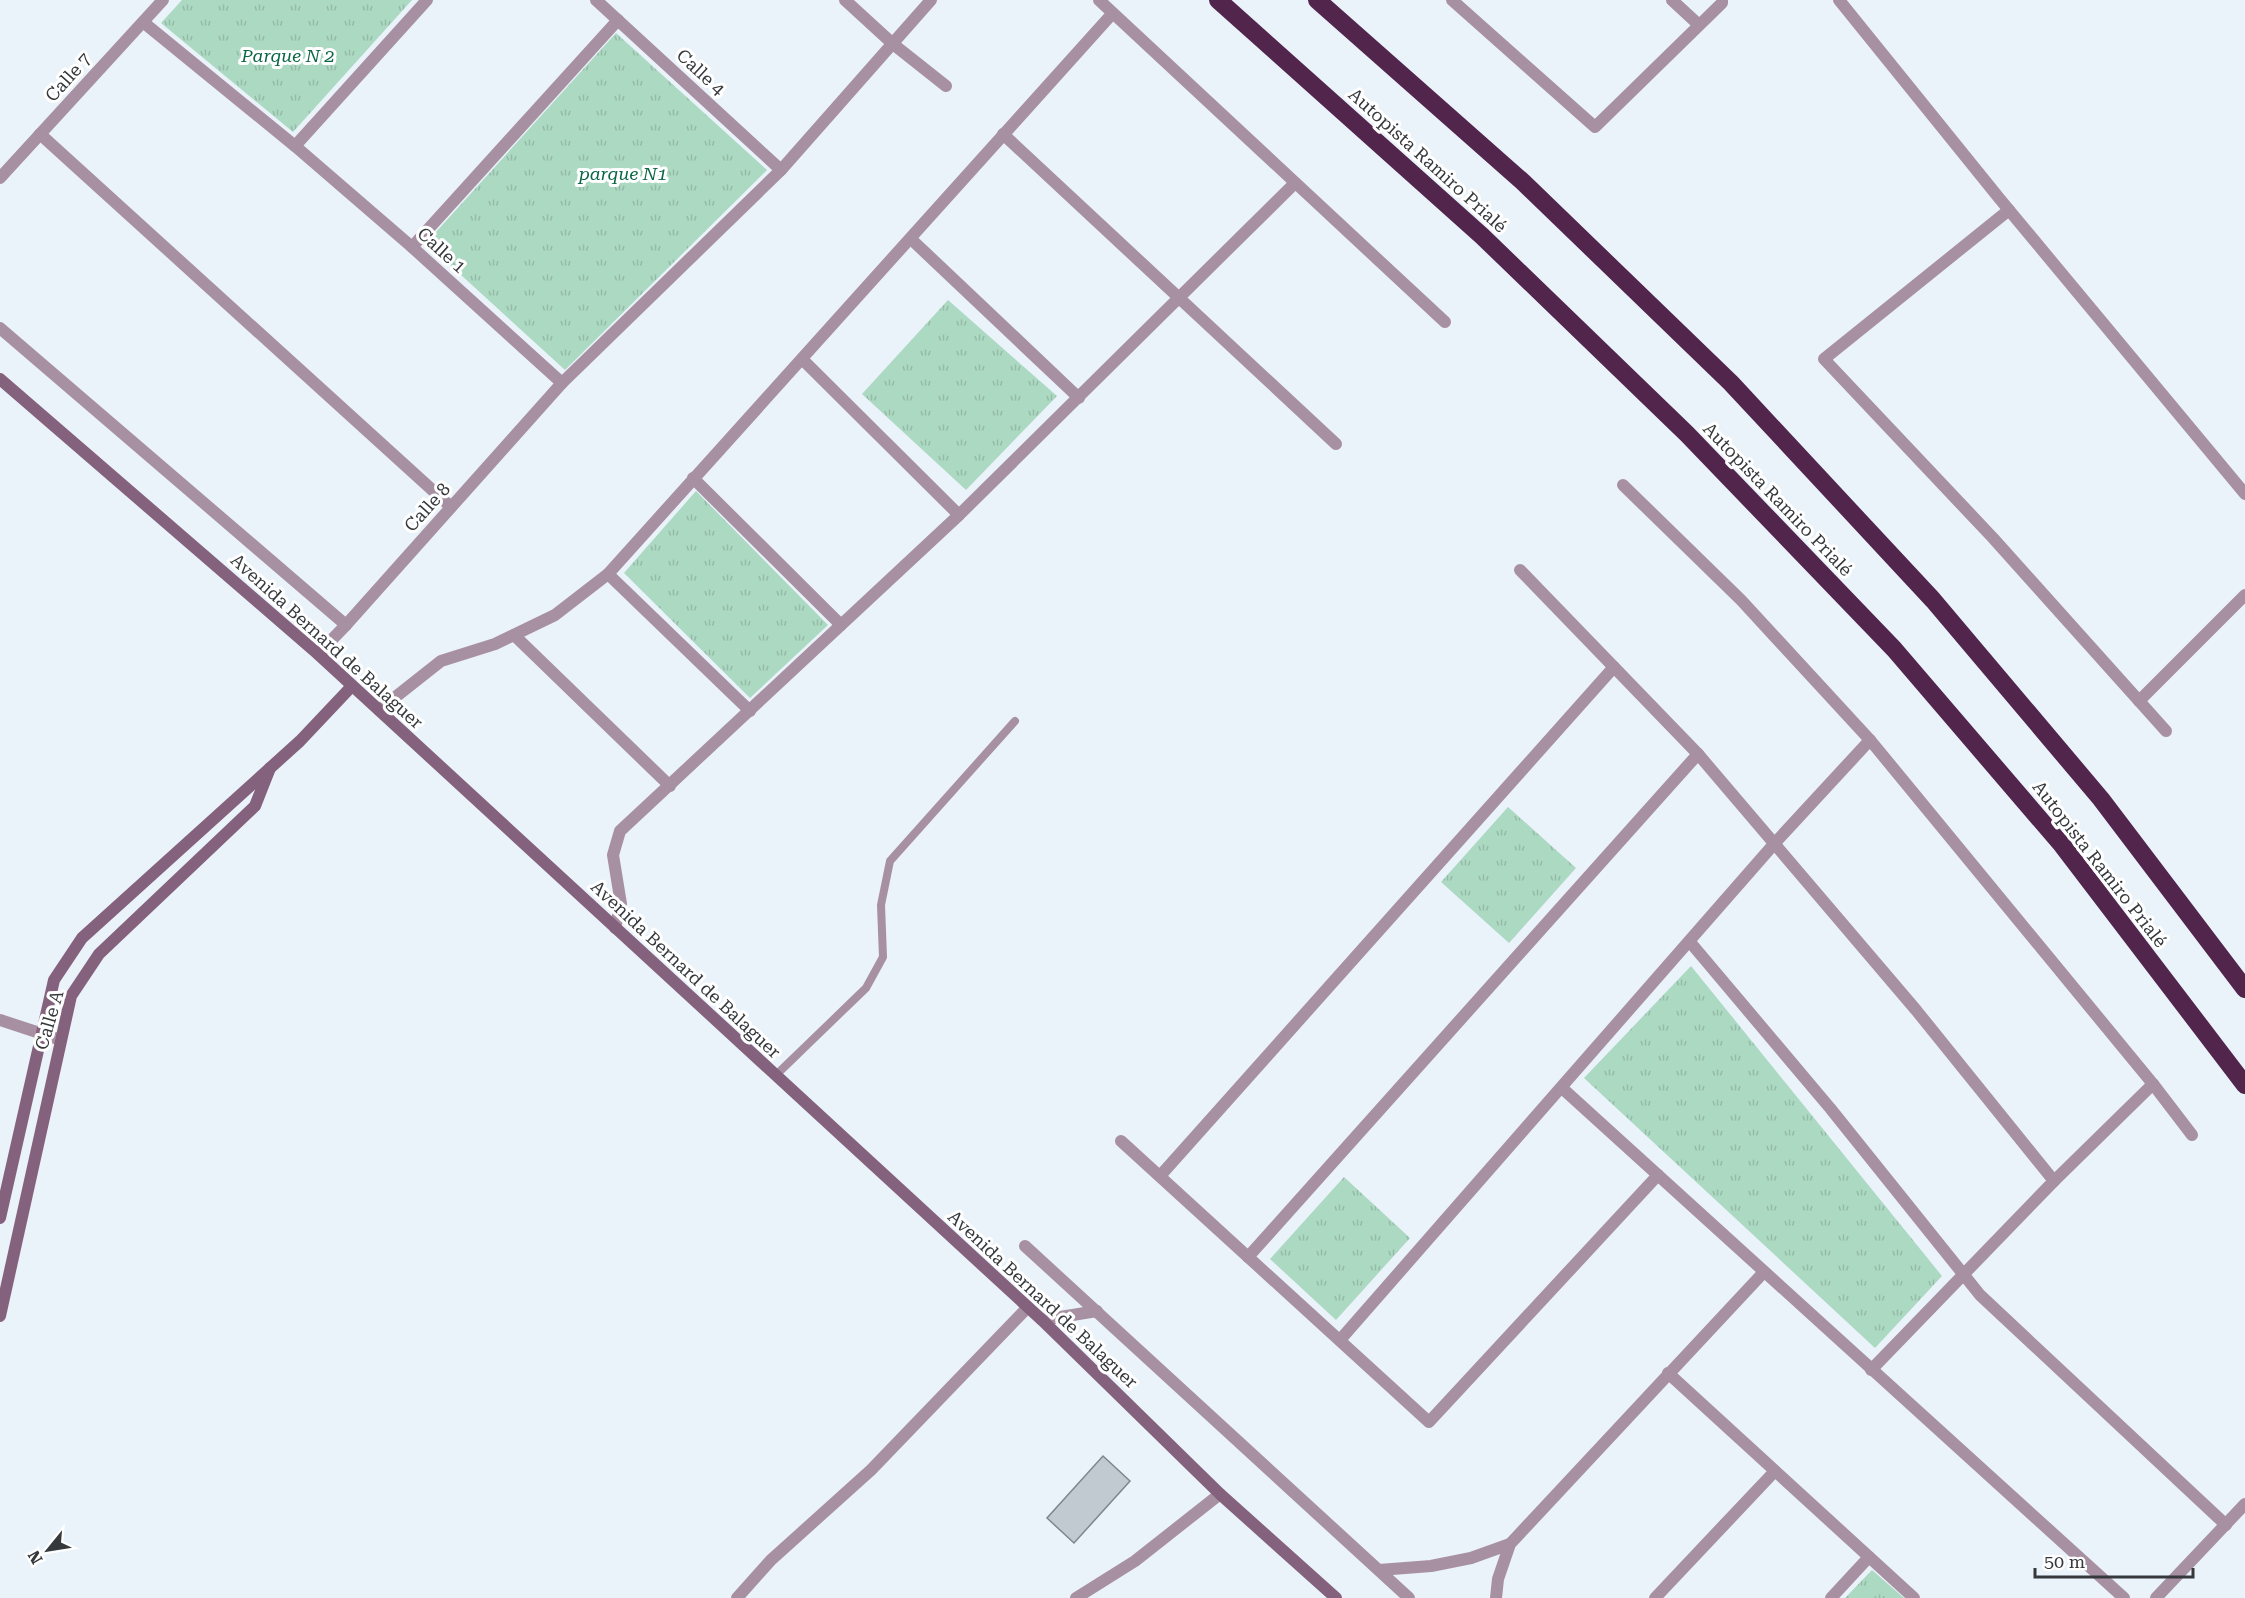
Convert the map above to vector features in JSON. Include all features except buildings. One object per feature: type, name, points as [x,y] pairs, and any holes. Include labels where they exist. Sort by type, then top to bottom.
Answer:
[{"type":"highway","name":"Autopista Ramiro Prialé","points":[[1218,0],[1482,236],[1687,434],[1894,649],[2062,845],[2245,1085]]},
{"type":"highway","points":[[1317,0],[1523,183],[1739,392],[1933,600],[2101,799],[2245,989]]},
{"type":"street","name":"Calle 7","points":[[0,178],[163,0]]},
{"type":"street","points":[[294,146],[427,0]]},
{"type":"street","name":"Calle 4","points":[[596,0],[782,170]]},
{"type":"street","points":[[845,0],[893,44],[946,86]]},
{"type":"street","name":"Calle 8","points":[[318,654],[562,383],[782,170],[931,0]]},
{"type":"street","points":[[1099,0],[1445,322]]},
{"type":"street","points":[[1452,0],[1595,128],[1722,3],[1722,0]]},
{"type":"street","points":[[1672,0],[1699,25]]},
{"type":"street","points":[[1839,0],[2008,210],[2245,494]]},
{"type":"street","points":[[379,710],[441,661],[495,644],[555,615],[608,574],[1112,14]]},
{"type":"street","points":[[412,247],[618,20]]},
{"type":"street","name":"Calle 1","points":[[143,22],[412,247],[562,383]]},
{"type":"street","points":[[40,134],[451,507]]},
{"type":"street","points":[[1003,134],[1181,297],[1336,444]]},
{"type":"street","points":[[615,928],[621,904],[613,855],[620,831],[959,515],[1295,183]]},
{"type":"street","points":[[2008,210],[1824,359],[1993,538],[2166,731]]},
{"type":"street","points":[[911,239],[1079,398]]},
{"type":"street","points":[[0,328],[346,625]]},
{"type":"street","points":[[802,359],[959,515]]},
{"type":"street","name":"Avenida Bernard de Balaguer","points":[[0,379],[318,654],[1028,1307],[1220,1494],[1336,1598]]},
{"type":"street","points":[[693,478],[841,625]]},
{"type":"street","points":[[1623,485],[1741,600],[1870,740],[2153,1083],[2192,1135]]},
{"type":"street","points":[[1520,570],[1698,754],[1916,1010],[2054,1181]]},
{"type":"street","points":[[608,574],[750,711]]},
{"type":"street","points":[[2139,701],[2245,595]]},
{"type":"street","points":[[514,634],[670,786]]},
{"type":"street","points":[[1160,1176],[1614,667]]},
{"type":"street","name":"Calle A","points":[[0,1218],[54,980],[82,938],[300,741],[352,686]]},
{"type":"street","points":[[1340,1340],[1774,844],[1870,740]]},
{"type":"street","points":[[1248,1257],[1698,754]]},
{"type":"street","name":"Calle A","points":[[0,1316],[71,996],[99,954],[255,806],[271,767]]},
{"type":"street","points":[[1690,942],[1830,1108],[1962,1275],[2226,1525]]},
{"type":"street","points":[[0,1020],[61,1040]]},
{"type":"street","points":[[1871,1370],[2054,1181],[2153,1083]]},
{"type":"street","points":[[1562,1088],[2124,1598]]},
{"type":"street","points":[[1121,1141],[1429,1422],[1658,1175]]},
{"type":"street","points":[[1025,1246],[1409,1598]]},
{"type":"street","points":[[1496,1598],[1498,1579],[1510,1544],[1764,1272]]},
{"type":"street","points":[[737,1598],[771,1560],[870,1470],[1028,1307]]},
{"type":"street","points":[[1042,1320],[1097,1311]]},
{"type":"street","points":[[1668,1373],[1914,1598]]},
{"type":"street","points":[[1655,1598],[1775,1471]]},
{"type":"street","points":[[1076,1598],[1135,1560],[1220,1494]]},
{"type":"street","points":[[2156,1598],[2245,1504]]},
{"type":"street","points":[[1379,1570],[1431,1566],[1471,1558],[1510,1544]]},
{"type":"street","points":[[1831,1598],[1869,1557]]},
{"type":"lane","points":[[775,1076],[866,988],[883,957],[881,905],[890,861],[1015,721]]},
{"type":"green space","name":"Parque N 2","points":[[182,0],[412,0],[293,132],[161,23]]},
{"type":"green space","name":"parque N1","points":[[616,33],[767,170],[565,370],[426,243]]},
{"type":"green space","points":[[948,300],[1057,396],[966,490],[862,394]]},
{"type":"green space","points":[[696,491],[828,625],[750,698],[624,573]]},
{"type":"green space","points":[[1508,807],[1576,868],[1509,943],[1441,882]]},
{"type":"green space","points":[[1691,966],[1942,1276],[1875,1348],[1584,1078]]},
{"type":"green space","points":[[1344,1177],[1410,1238],[1336,1320],[1270,1259]]},
{"type":"green space","points":[[1872,1570],[1904,1598],[1845,1598]]}]
